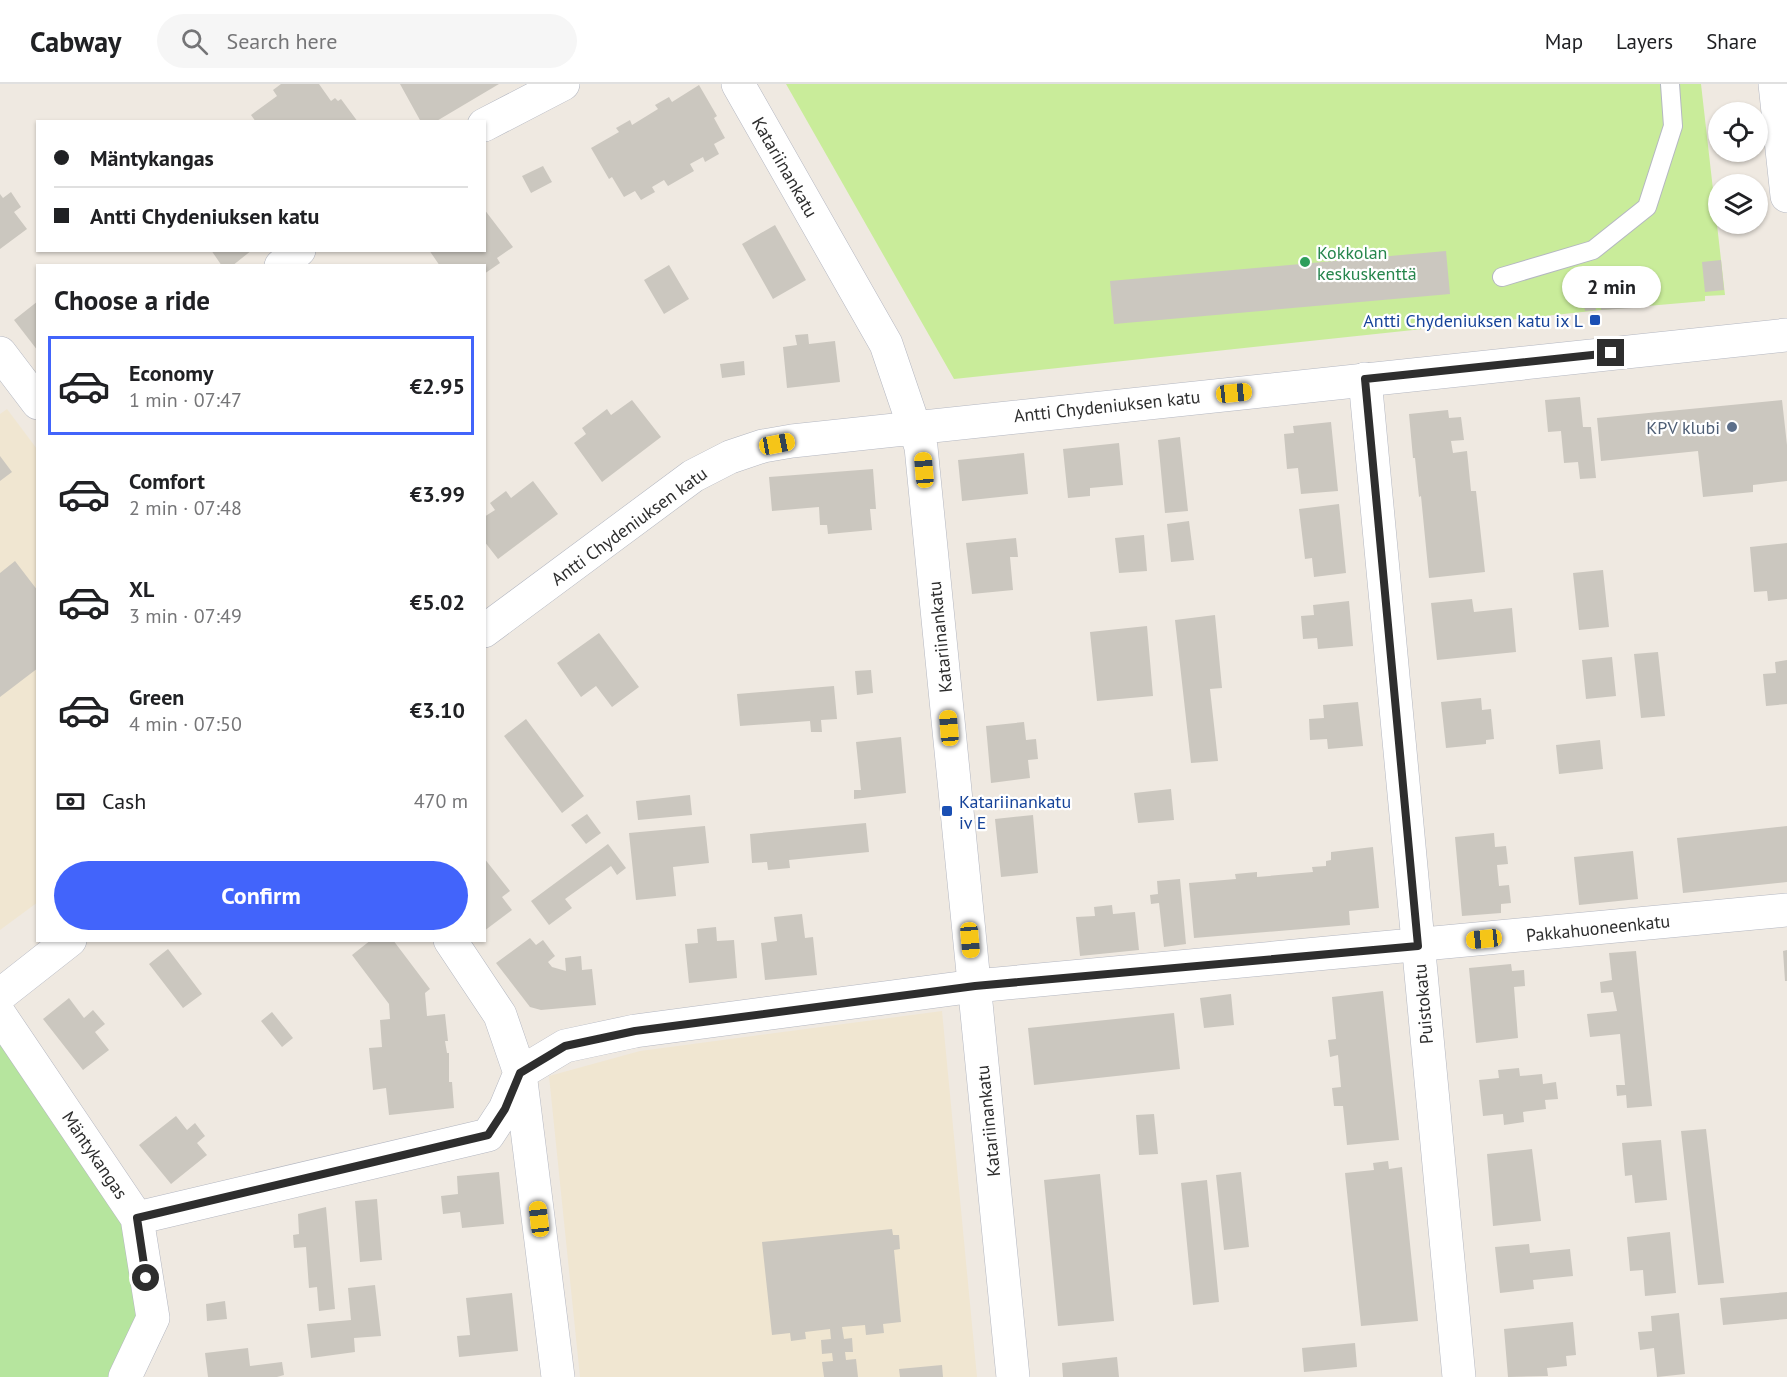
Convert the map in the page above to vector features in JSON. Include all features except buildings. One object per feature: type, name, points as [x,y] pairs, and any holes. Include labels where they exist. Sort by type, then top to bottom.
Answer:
[{"type":"street","points":[[486,124],[563,84]]},
{"type":"street","name":"Katariinankatu","points":[[738,84],[886,344],[921,447],[1013,1377]]},
{"type":"street","points":[[1774,84],[1787,196]]},
{"type":"street","points":[[283,264],[297,252]]},
{"type":"street","name":"Antti Chydeniuksen katu","points":[[486,631],[693,476],[730,457],[763,446],[915,427],[1787,335]]},
{"type":"street","points":[[0,353],[36,400]]},
{"type":"street","name":"Puistokatu","points":[[1365,379],[1459,1377]]},
{"type":"street","name":"Pakkahuoneenkatu","points":[[520,1073],[565,1046],[635,1031],[975,986],[1787,910]]},
{"type":"street","points":[[0,995],[67,942]]},
{"type":"street","points":[[451,942],[500,1015],[520,1073],[558,1377]]},
{"type":"street","name":"Mäntykangas","points":[[0,1015],[137,1218],[153,1318],[125,1377]]},
{"type":"street","points":[[137,1218],[488,1135],[505,1109],[520,1073]]},
{"type":"lane","points":[[1502,277],[1593,250],[1647,207],[1673,126],[1670,84]]},
{"type":"shaded area","points":[[7,409],[36,448],[36,903],[0,930],[0,414]]},
{"type":"shaded area","points":[[942,1011],[977,1377],[580,1377],[549,1076],[640,1051]]},
{"type":"green space","name":"Kokkolan keskuskenttä","points":[[786,84],[1701,84],[1708,162],[1710,162],[1711,174],[1708,174],[1708,234],[1718,234],[1725,295],[1705,296],[1705,301],[954,379]]},
{"type":"green space","points":[[0,1038],[114,1209],[125,1232],[137,1313],[108,1377],[0,1377]]},
{"type":"place","name":"Kokkolan keskuskenttä","points":[[1305,262]]},
{"type":"place","name":"Antti Chydeniuksen katu ix L","points":[[1595,320]]},
{"type":"place","name":"KPV klubi","points":[[1732,427]]},
{"type":"place","name":"Katariinankatu iv E","points":[[947,811]]},
{"type":"route","points":[[146,1278],[137,1218],[488,1135],[505,1109],[520,1073],[565,1046],[635,1031],[975,986],[1418,946],[1365,379],[1611,353]]}]
